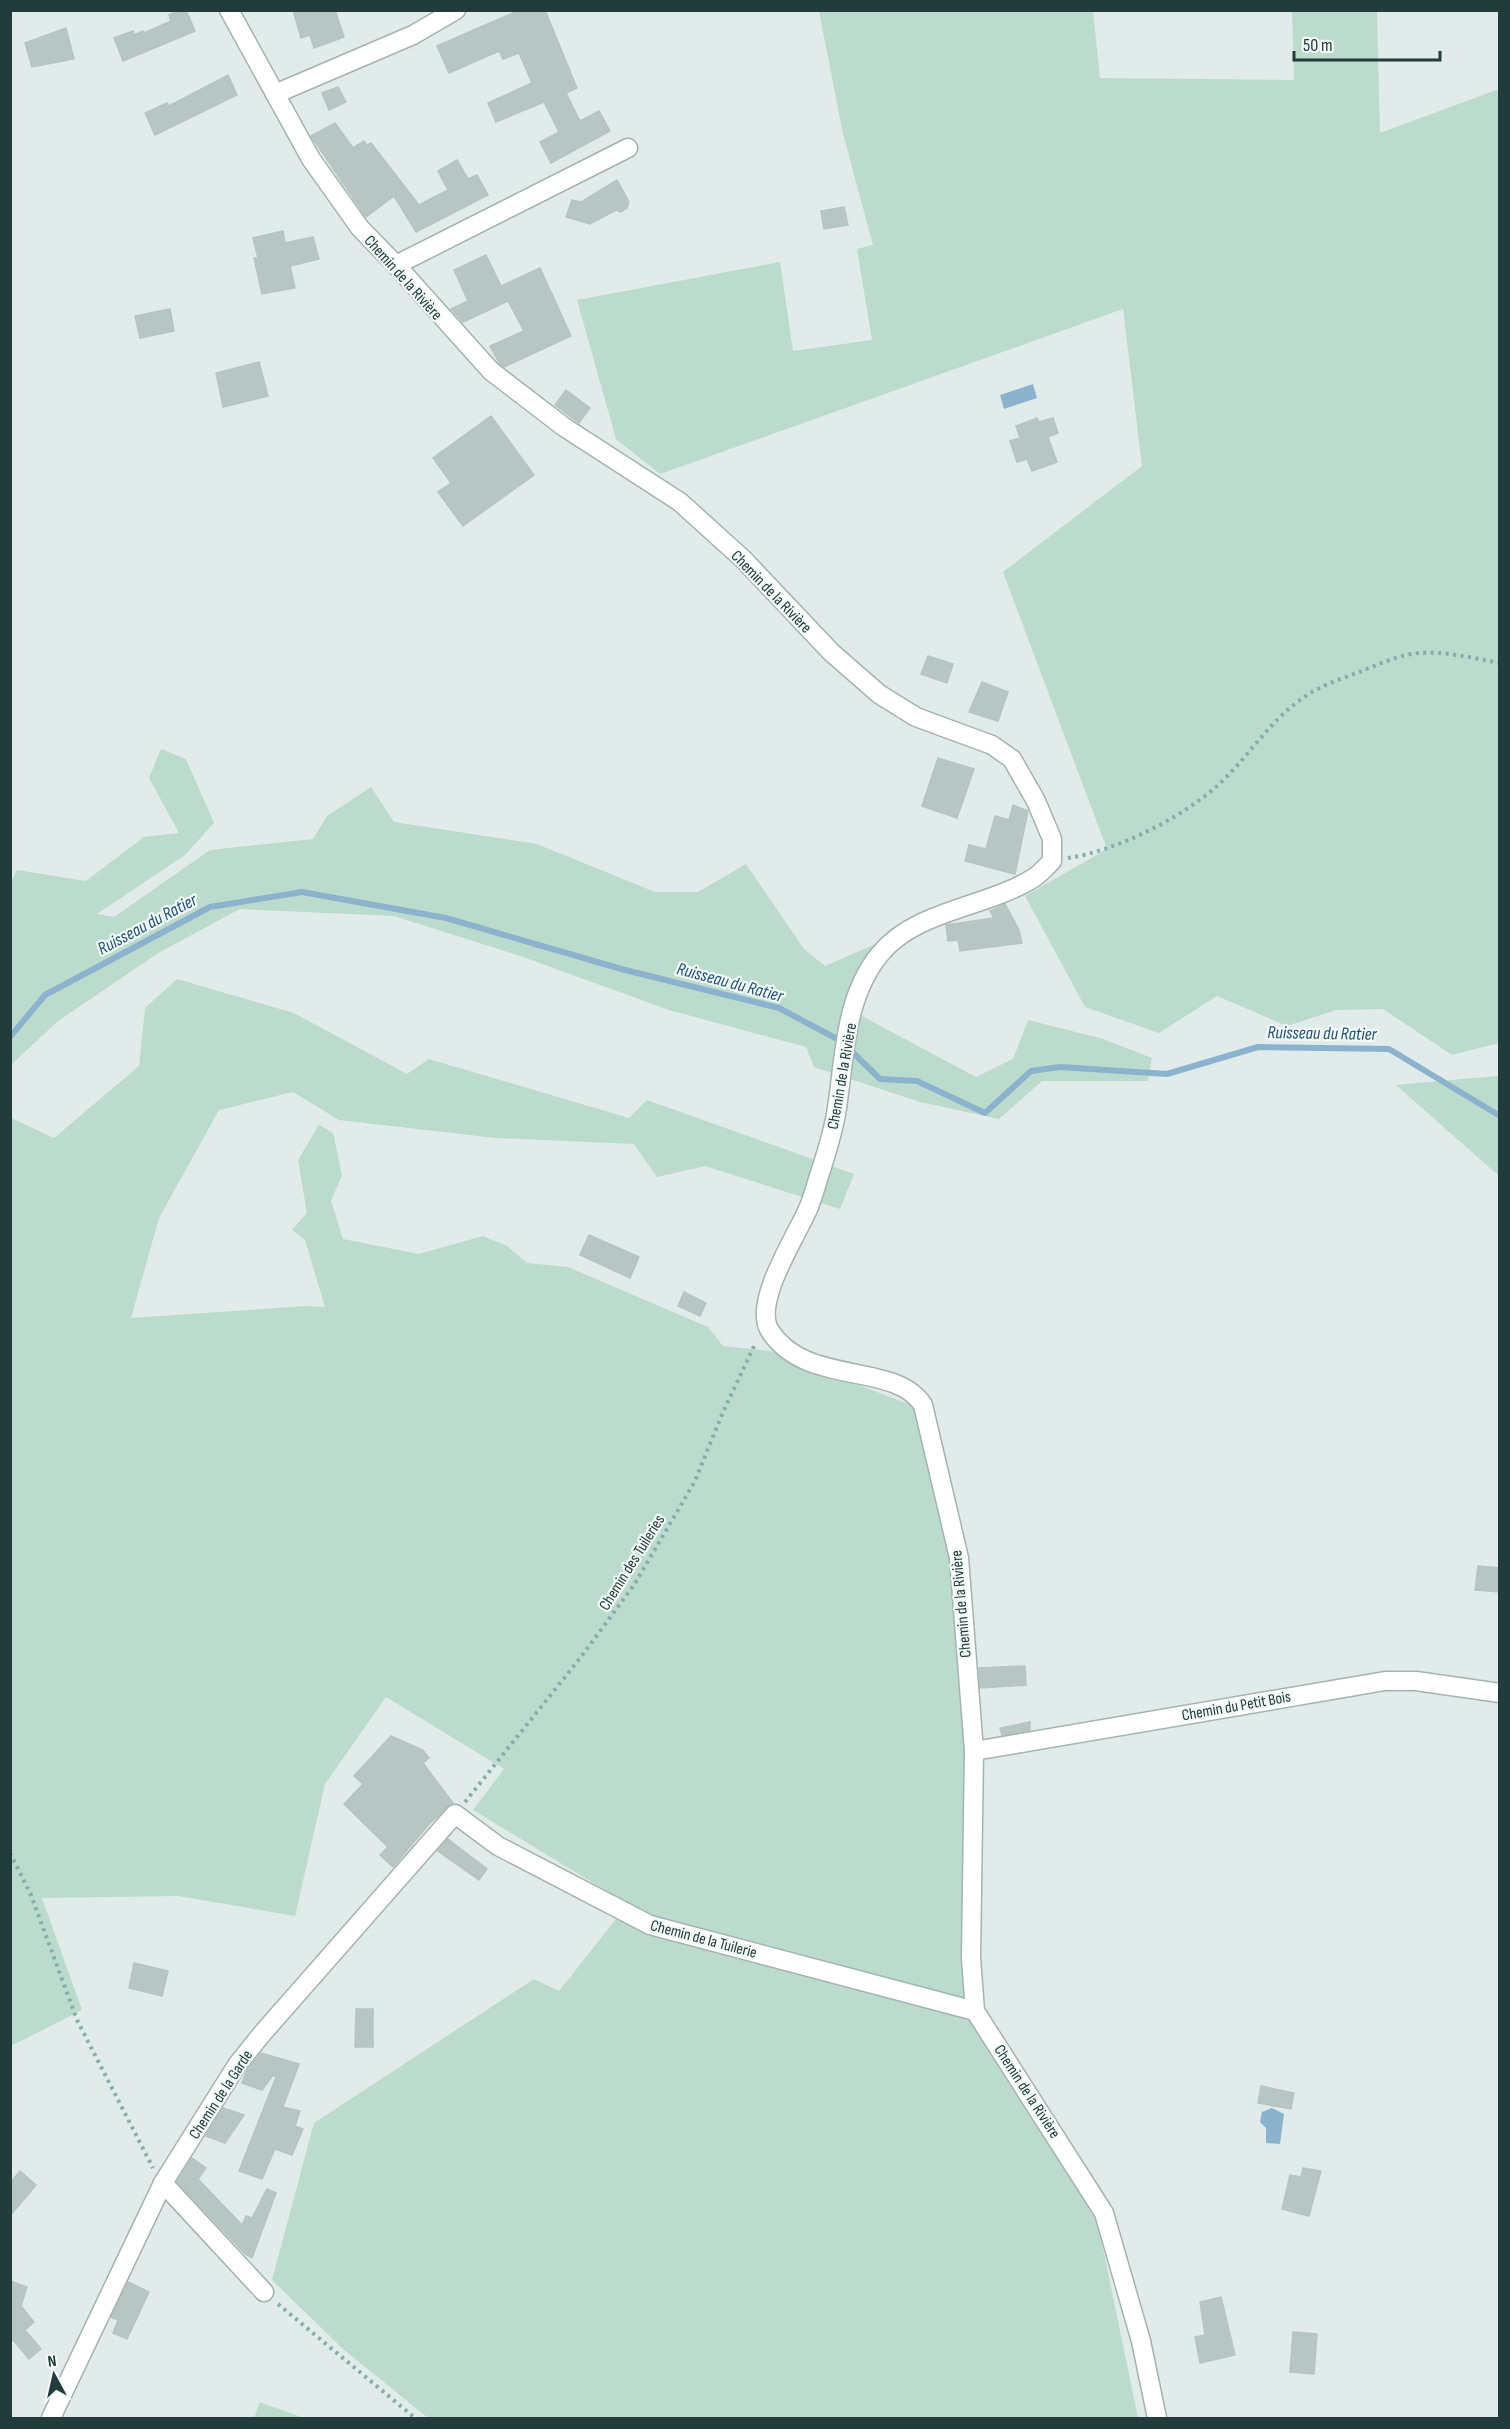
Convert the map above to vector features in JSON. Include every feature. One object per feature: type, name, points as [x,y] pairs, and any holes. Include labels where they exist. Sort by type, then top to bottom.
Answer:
[{"type":"street","name":"Chemin de la Rivière","points":[[230,10],[311,159],[360,228],[491,371],[564,427],[680,502],[744,560],[831,652],[879,694],[916,717],[992,745],[1012,759],[1036,801],[1052,840],[1052,861],[1033,879],[982,902],[906,930],[879,955],[861,987],[847,1029],[836,1114],[809,1208],[770,1288],[765,1312],[768,1329],[797,1357],[834,1371],[906,1386],[916,1395],[922,1405],[959,1558],[965,1659],[974,1751],[971,1958],[975,2011],[1104,2213],[1142,2341],[1157,2418]]},
{"type":"street","points":[[275,94],[413,35],[456,10]]},
{"type":"street","points":[[396,265],[628,148]]},
{"type":"street","name":"Chemin du Petit Bois","points":[[974,1751],[1385,1681],[1416,1681],[1500,1693]]},
{"type":"street","name":"Chemin de la Tuilerie","points":[[455,1814],[498,1846],[650,1925],[975,2011]]},
{"type":"street","name":"Chemin de la Garde","points":[[51,2418],[163,2183],[237,2066],[261,2035],[455,1814]]},
{"type":"street","points":[[163,2183],[264,2292]]},
{"type":"path","points":[[1052,861],[1090,855],[1191,807],[1219,785],[1280,716],[1301,699],[1322,687],[1387,661],[1417,653],[1449,654],[1500,663]]},
{"type":"path","name":"Chemin des Tuileries","points":[[455,1814],[581,1658],[634,1586],[695,1481],[752,1346],[768,1329]]},
{"type":"path","points":[[10,1853],[31,1895],[77,2020],[141,2149],[163,2183]]},
{"type":"path","points":[[264,2292],[415,2418]]},
{"type":"green space","points":[[819,11],[1093,11],[1100,78],[1294,80],[1292,11],[1377,11],[1380,133],[1499,89],[1499,1043],[1452,1055],[1383,1009],[1336,1010],[1287,1026],[1217,996],[1159,1033],[1085,1007],[1025,896],[1107,849],[1003,572],[1142,466],[1123,309],[660,474],[616,439],[577,300],[780,262],[793,351],[872,340],[857,249],[873,245],[843,134]]},
{"type":"green space","points":[[161,749],[186,759],[214,823],[185,855],[97,914],[114,917],[210,850],[313,839],[327,816],[371,787],[394,822],[537,844],[655,892],[698,892],[746,864],[804,949],[825,966],[878,943],[847,1008],[976,1077],[1013,1059],[1028,1020],[1103,1039],[1152,1058],[1148,1081],[1042,1081],[999,1119],[920,1102],[814,1067],[806,1047],[669,1010],[523,957],[394,916],[240,909],[160,952],[58,1021],[11,1065],[11,882],[17,870],[86,881],[144,837],[179,833],[149,778]]},
{"type":"green space","points":[[177,979],[294,1013],[407,1074],[429,1059],[629,1118],[647,1100],[854,1174],[840,1209],[705,1166],[657,1177],[634,1144],[496,1138],[339,1120],[293,1092],[219,1110],[159,1218],[131,1318],[306,1306],[325,1307],[305,1240],[292,1230],[307,1213],[298,1160],[319,1125],[333,1133],[342,1175],[331,1201],[343,1239],[419,1254],[483,1236],[507,1246],[527,1263],[568,1267],[708,1327],[723,1346],[771,1351],[916,1407],[954,1557],[965,1755],[968,2011],[1098,2224],[1138,2418],[428,2418],[343,2349],[272,2280],[314,2123],[534,1979],[559,1991],[628,1904],[473,1810],[504,1769],[386,1697],[325,1784],[295,1916],[178,1896],[42,1898],[82,2010],[11,2046],[11,1118],[54,1138],[139,1066],[145,1008]]},
{"type":"green space","points":[[1497,1076],[1500,1079],[1499,1176],[1396,1085]]},
{"type":"green space","points":[[260,2402],[304,2418],[254,2418]]},
{"type":"water","points":[[1033,384],[1037,398],[1004,409],[1000,395]]},
{"type":"water","points":[[1272,2108],[1284,2114],[1280,2144],[1266,2143],[1266,2128],[1260,2122],[1262,2112]]},
{"type":"building","points":[[186,10],[195,31],[123,61],[114,38],[133,31],[134,35],[143,31],[144,33],[171,21],[169,15]]},
{"type":"building","points":[[293,10],[335,10],[344,37],[314,48],[310,35],[301,38]]},
{"type":"building","points":[[520,10],[545,10],[577,88],[566,93],[580,121],[599,111],[610,131],[551,163],[540,142],[559,132],[544,102],[496,122],[488,103],[532,83],[519,53],[503,59],[499,51],[449,73],[437,46]]},
{"type":"building","points":[[66,28],[74,59],[32,67],[25,43]]},
{"type":"building","points":[[228,75],[237,95],[155,135],[145,113],[167,103],[169,106]]},
{"type":"building","points":[[338,87],[346,102],[329,110],[322,93]]},
{"type":"building","points":[[335,123],[353,148],[364,141],[367,145],[371,143],[419,205],[448,190],[438,171],[457,160],[468,179],[477,175],[488,195],[416,232],[394,196],[366,217],[311,136]]},
{"type":"building","points":[[617,180],[629,202],[627,208],[621,212],[616,210],[590,224],[566,217],[572,200],[581,202]]},
{"type":"building","points":[[844,207],[848,225],[824,229],[821,211]]},
{"type":"building","points":[[283,231],[285,243],[313,237],[319,259],[290,266],[295,288],[262,294],[254,258],[258,258],[253,238]]},
{"type":"building","points":[[486,255],[501,286],[540,268],[571,336],[504,367],[499,363],[490,346],[524,331],[508,301],[463,322],[451,309],[468,301],[454,270]]},
{"type":"building","points":[[170,309],[174,331],[140,338],[135,316]]},
{"type":"building","points":[[259,362],[268,396],[223,407],[216,373]]},
{"type":"building","points":[[566,390],[590,408],[579,423],[555,405]]},
{"type":"building","points":[[491,416],[534,475],[463,526],[438,492],[451,483],[433,458]]},
{"type":"building","points":[[1037,418],[1039,422],[1053,418],[1058,433],[1048,437],[1057,462],[1032,471],[1027,459],[1017,462],[1010,441],[1020,438],[1016,426]]},
{"type":"building","points":[[928,656],[953,664],[947,683],[921,674]]},
{"type":"building","points":[[982,682],[1008,692],[998,721],[969,712]]},
{"type":"building","points":[[938,758],[974,769],[957,818],[922,806]]},
{"type":"building","points":[[1013,805],[1028,811],[1015,874],[965,861],[969,845],[986,849],[995,816],[1009,820]]},
{"type":"building","points":[[1005,904],[1019,930],[1022,943],[960,951],[958,940],[948,941],[946,925],[994,918],[990,911]]},
{"type":"building","points":[[589,1235],[639,1257],[630,1278],[580,1255]]},
{"type":"building","points":[[684,1292],[706,1303],[700,1316],[678,1306]]},
{"type":"building","points":[[1478,1566],[1500,1568],[1500,1592],[1475,1590]]},
{"type":"building","points":[[1025,1666],[1026,1685],[980,1688],[979,1668]]},
{"type":"building","points":[[1030,1722],[1030,1730],[1002,1735],[1000,1728]]},
{"type":"building","points":[[391,1736],[423,1750],[429,1758],[423,1763],[453,1803],[429,1824],[393,1867],[380,1855],[388,1847],[344,1804],[363,1784],[354,1776]]},
{"type":"building","points":[[448,1839],[487,1869],[479,1880],[438,1851]]},
{"type":"building","points":[[134,1963],[168,1971],[162,1996],[129,1988]]},
{"type":"building","points":[[356,2009],[373,2009],[373,2047],[355,2047]]},
{"type":"building","points":[[261,2053],[299,2064],[283,2107],[300,2111],[295,2126],[303,2129],[292,2155],[275,2149],[262,2179],[239,2171],[276,2077],[273,2075],[262,2090],[242,2083],[246,2072]]},
{"type":"building","points":[[1261,2086],[1294,2093],[1291,2109],[1258,2103]]},
{"type":"building","points":[[223,2108],[244,2115],[225,2143],[206,2136]]},
{"type":"building","points":[[192,2158],[206,2168],[198,2179],[242,2225],[246,2216],[252,2218],[267,2189],[276,2193],[252,2258],[245,2254],[177,2182]]},
{"type":"building","points":[[1303,2168],[1321,2171],[1309,2216],[1282,2209],[1290,2175],[1301,2177]]},
{"type":"building","points":[[20,2171],[36,2185],[10,2216],[10,2183]]},
{"type":"building","points":[[10,2281],[27,2287],[21,2306],[34,2322],[25,2330],[41,2349],[29,2359],[13,2340],[10,2343]]},
{"type":"building","points":[[128,2282],[149,2292],[127,2339],[113,2333],[118,2320],[111,2317]]},
{"type":"building","points":[[1221,2297],[1235,2355],[1200,2363],[1195,2337],[1205,2335],[1200,2302]]},
{"type":"building","points":[[1293,2332],[1317,2334],[1314,2374],[1290,2372]]},
{"type":"waterway","name":"Ruisseau du Ratier","points":[[10,1037],[45,995],[210,907],[302,892],[446,918],[625,970],[779,1008],[841,1041],[880,1079],[917,1081],[985,1113],[1031,1071],[1060,1067],[1167,1074],[1258,1047],[1389,1049],[1500,1116]]}]
